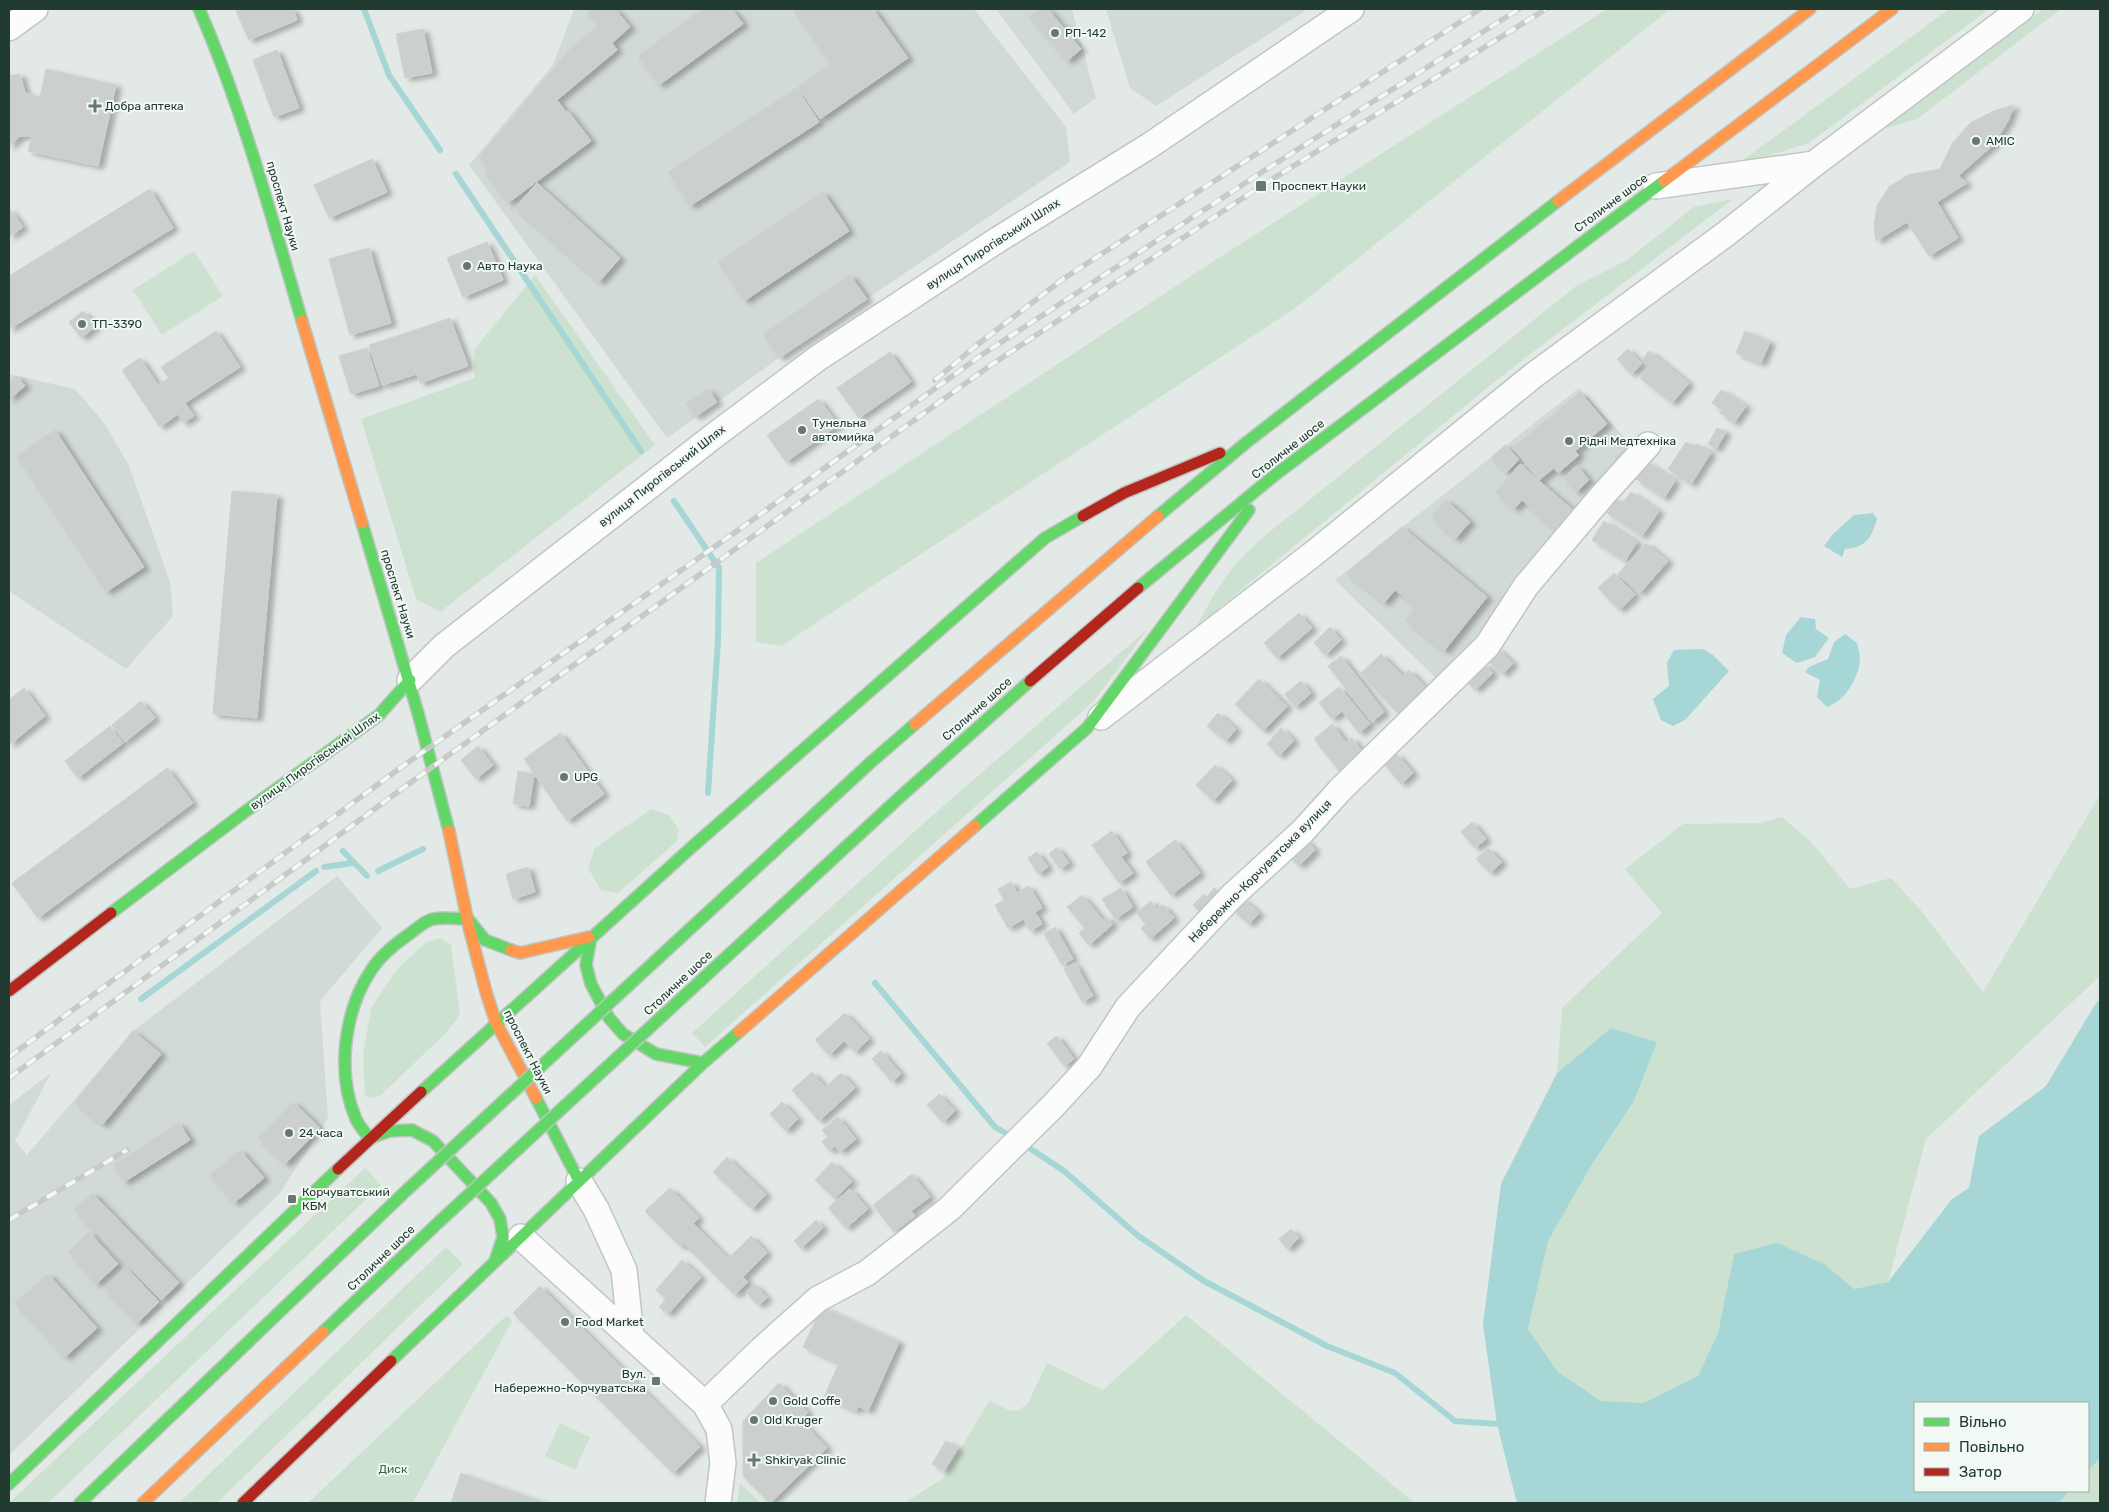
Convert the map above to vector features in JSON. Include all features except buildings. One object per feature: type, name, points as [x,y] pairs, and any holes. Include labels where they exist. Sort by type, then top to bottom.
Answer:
[{"type":"main road","name":"проспект Науки","points":[[200,9],[221,56],[244,122],[343,462],[410,680],[433,766],[488,999],[496,1022],[580,1181]]},
{"type":"main road","points":[[80,1503],[408,1189],[628,986],[870,763],[1073,587],[1246,442],[1675,110],[1810,9]]},
{"type":"main road","name":"Столичне шосе","points":[[143,1503],[440,1221],[900,796],[1085,632],[1275,475],[1892,9]]},
{"type":"main road","points":[[9,1484],[369,1138],[496,1022],[693,846],[1045,538],[1124,493],[1246,442]]},
{"type":"main road","points":[[243,1503],[703,1063],[1087,728],[1275,475]]},
{"type":"main road","name":"вулиця Пирогівський Шлях","points":[[9,991],[246,811],[379,715],[410,680]]},
{"type":"main road","points":[[369,1138],[356,1119],[348,1092],[344,1065],[350,1025],[359,998],[372,970],[394,943],[429,920],[442,918],[468,920],[485,940],[520,953],[591,937]]},
{"type":"main road","points":[[591,937],[586,965],[591,984],[609,1018],[623,1034],[656,1054],[703,1063]]},
{"type":"main road","points":[[369,1138],[390,1131],[412,1130],[433,1141],[491,1202],[500,1219],[503,1238],[495,1261]]},
{"type":"street","points":[[9,28],[35,9]]},
{"type":"street","name":"вулиця Пирогівський Шлях","points":[[410,680],[444,646],[715,435],[818,358],[1000,239],[1150,146],[1351,9]]},
{"type":"street","points":[[1087,728],[1313,554],[1534,375],[1728,233],[1814,164],[2021,9]]},
{"type":"street","points":[[1656,186],[1814,164]]},
{"type":"street","name":"Набережно-Корчуватська вулиця","points":[[705,1404],[818,1299],[867,1272],[949,1209],[1018,1141],[1089,1067],[1128,1007],[1232,896],[1303,831],[1340,790],[1487,646],[1526,586],[1648,445]]},
{"type":"street","points":[[580,1181],[596,1209],[624,1270],[630,1336]]},
{"type":"street","points":[[521,1236],[705,1404],[719,1429],[723,1463],[718,1503]]},
{"type":"shaded area","points":[[574,9],[974,9],[1066,127],[1070,162],[779,358],[667,438],[469,165],[553,65]]},
{"type":"shaded area","points":[[996,9],[1072,9],[1096,98],[1074,114]]},
{"type":"shaded area","points":[[1106,9],[1308,9],[1156,106],[1130,88]]},
{"type":"shaded area","points":[[9,374],[75,389],[105,424],[129,466],[170,582],[173,616],[126,669],[9,591]]},
{"type":"shaded area","points":[[1579,388],[1638,452],[1555,537],[1440,682],[1335,580]]},
{"type":"shaded area","points":[[337,876],[382,928],[320,1001],[328,1118],[280,1193],[9,1455],[9,1105],[51,1073],[15,1141],[27,1155],[133,1031]]},
{"type":"green space","points":[[1607,9],[1670,9],[1297,307],[781,646],[756,642],[756,563],[1200,270]]},
{"type":"green space","points":[[1949,9],[1989,9],[1809,143],[1735,166]]},
{"type":"green space","points":[[2043,9],[2061,9],[1917,119],[1884,129]]},
{"type":"green space","points":[[1733,199],[1498,379],[1197,626],[1213,596],[1235,564],[1262,538],[1576,286],[1627,260],[1694,207]]},
{"type":"green space","points":[[194,251],[223,296],[162,335],[133,290]]},
{"type":"green space","points":[[535,275],[655,445],[440,612],[416,599],[361,419],[475,378],[474,350]]},
{"type":"green space","points":[[1148,629],[1094,701],[705,1047],[692,1033],[934,814]]},
{"type":"green space","points":[[2100,795],[2100,976],[1926,1139],[1888,1282],[1854,1289],[1824,1264],[1734,1254],[1718,1333],[1698,1377],[1644,1404],[1601,1401],[1558,1372],[1528,1329],[1548,1241],[1591,1166],[1634,1101],[1657,1042],[1611,1028],[1557,1073],[1562,1008],[1662,913],[1625,869],[1683,824],[1760,823],[1782,817],[1813,844],[1850,889],[1891,878],[1919,908],[1983,992]]},
{"type":"green space","points":[[651,809],[669,815],[679,829],[677,841],[618,893],[601,890],[588,868],[595,848]]},
{"type":"green space","points":[[440,938],[451,945],[460,1015],[447,1032],[381,1095],[373,1098],[365,1095],[363,1056],[371,1008],[398,968],[427,942]]},
{"type":"green space","points":[[365,1168],[381,1185],[48,1503],[9,1503]]},
{"type":"green space","points":[[446,1247],[463,1264],[217,1503],[179,1503]]},
{"type":"green space","name":"Диск","points":[[507,1315],[512,1321],[413,1503],[308,1503]]},
{"type":"green space","points":[[1186,1315],[1415,1503],[904,1503],[942,1479],[990,1400],[1008,1410],[1018,1411],[1028,1403],[1047,1363],[1103,1390]]},
{"type":"green space","points":[[560,1423],[590,1437],[575,1470],[545,1456]]},
{"type":"green space","points":[[2100,1458],[2100,1503],[2058,1503],[2069,1492],[2089,1492],[2089,1470]]},
{"type":"green space","points":[[740,1483],[761,1503],[737,1503]]},
{"type":"water","points":[[1873,513],[1877,519],[1875,526],[1870,537],[1863,544],[1845,549],[1842,557],[1824,546],[1833,534],[1854,515]]},
{"type":"water","points":[[1801,617],[1815,619],[1816,629],[1829,638],[1815,657],[1797,663],[1782,653],[1786,635]]},
{"type":"water","points":[[1845,634],[1857,643],[1860,657],[1859,666],[1850,688],[1840,700],[1827,707],[1817,697],[1820,680],[1805,672],[1809,667],[1828,659],[1834,642]]},
{"type":"water","points":[[1703,649],[1713,655],[1729,671],[1685,720],[1673,726],[1661,720],[1653,699],[1669,686],[1667,663],[1674,650]]},
{"type":"water","points":[[2100,1000],[2100,1458],[2089,1470],[2089,1402],[1914,1402],[1914,1492],[2069,1492],[2058,1503],[1517,1503],[1497,1424],[1483,1324],[1501,1184],[1557,1073],[1611,1028],[1657,1042],[1634,1101],[1591,1166],[1548,1241],[1528,1329],[1558,1372],[1601,1401],[1644,1403],[1698,1376],[1718,1333],[1734,1254],[1777,1243],[1824,1264],[1854,1289],[1888,1282],[1952,1199],[1969,1188],[1979,1136],[2046,1086],[2096,1003]]},
{"type":"waterway","points":[[364,9],[389,75],[440,150]]},
{"type":"waterway","points":[[456,174],[641,451]]},
{"type":"waterway","points":[[674,501],[719,568],[718,640],[708,793]]},
{"type":"waterway","points":[[378,871],[423,849]]},
{"type":"waterway","points":[[343,851],[367,876]]},
{"type":"waterway","points":[[324,867],[353,863]]},
{"type":"waterway","points":[[141,999],[316,871]]},
{"type":"waterway","points":[[875,983],[995,1127],[1014,1138]]},
{"type":"waterway","points":[[1022,1143],[1064,1171],[1137,1235],[1204,1281],[1327,1346],[1395,1373],[1455,1421],[1497,1424]]},
{"type":"railway","points":[[935,380],[1063,279],[1480,9]]},
{"type":"railway","points":[[9,1057],[400,768],[737,531],[983,354],[1256,176],[1519,9]]},
{"type":"railway","points":[[9,1078],[410,783],[991,365],[1261,186],[1546,9]]},
{"type":"railway","points":[[9,1220],[127,1150]]},
{"type":"traffic: fast","points":[[199,9],[243,124],[302,321]]},
{"type":"traffic: fast","points":[[1138,588],[1275,475],[1664,181]]},
{"type":"traffic: fast","points":[[1158,516],[1247,442],[1558,201]]},
{"type":"traffic: fast","points":[[1087,728],[1249,510]]},
{"type":"traffic: fast","points":[[693,846],[1045,538],[1083,516]]},
{"type":"traffic: fast","points":[[362,523],[418,713],[449,831]]},
{"type":"traffic: fast","points":[[111,913],[246,811],[379,715],[410,680]]},
{"type":"traffic: fast","points":[[658,1020],[900,797],[1030,681]]},
{"type":"traffic: fast","points":[[628,986],[870,763],[915,724]]},
{"type":"traffic: fast","points":[[975,826],[1087,728]]},
{"type":"traffic: fast","points":[[421,1092],[693,846]]},
{"type":"traffic: fast","points":[[369,1138],[357,1122],[350,1101],[346,1082],[345,1062],[349,1022],[362,985],[372,969],[393,946],[421,925],[439,918],[468,919],[485,940],[511,950]]},
{"type":"traffic: fast","points":[[591,937],[586,965],[591,984],[609,1018],[623,1034],[656,1054],[703,1063]]},
{"type":"traffic: fast","points":[[408,1189],[628,986]]},
{"type":"traffic: fast","points":[[440,1221],[658,1020]]},
{"type":"traffic: fast","points":[[391,1361],[703,1063],[739,1032]]},
{"type":"traffic: fast","points":[[536,1098],[579,1181]]},
{"type":"traffic: fast","points":[[370,1138],[390,1131],[412,1130],[433,1141],[491,1203],[500,1219],[503,1237],[495,1261]]},
{"type":"traffic: fast","points":[[9,1484],[338,1169]]},
{"type":"traffic: fast","points":[[80,1503],[408,1189]]},
{"type":"traffic: fast","points":[[323,1332],[440,1221]]},
{"type":"traffic: slow","points":[[1558,201],[1810,9]]},
{"type":"traffic: slow","points":[[1664,181],[1892,9]]},
{"type":"traffic: slow","points":[[302,321],[362,523]]},
{"type":"traffic: slow","points":[[915,724],[1158,516]]},
{"type":"traffic: slow","points":[[739,1032],[975,826]]},
{"type":"traffic: slow","points":[[449,831],[469,927],[496,1023],[536,1098]]},
{"type":"traffic: slow","points":[[511,950],[520,953],[589,937]]},
{"type":"traffic: slow","points":[[143,1503],[323,1332]]},
{"type":"traffic: jam","points":[[1083,516],[1124,493],[1220,453]]},
{"type":"traffic: jam","points":[[1030,681],[1138,588]]},
{"type":"traffic: jam","points":[[9,991],[111,913]]},
{"type":"traffic: jam","points":[[338,1169],[421,1092]]},
{"type":"traffic: jam","points":[[243,1503],[391,1361]]},
{"type":"place","name":"РП-142","points":[[1055,33]]},
{"type":"place","name":"Добра аптека","points":[[95,106]]},
{"type":"place","name":"AMIC","points":[[1976,141]]},
{"type":"place","name":"Проспект Науки","points":[[1261,186]]},
{"type":"place","name":"Авто Наука","points":[[467,266]]},
{"type":"place","name":"ТП-3390","points":[[82,324]]},
{"type":"place","name":"Тунельна автомийка","points":[[802,430]]},
{"type":"place","name":"Рідні Медтехніка","points":[[1569,441]]},
{"type":"place","name":"UPG","points":[[564,777]]},
{"type":"place","name":"24 часа","points":[[289,1133]]},
{"type":"place","name":"Корчуватський КБМ","points":[[292,1199]]},
{"type":"place","name":"Food Market","points":[[565,1322]]},
{"type":"place","name":"Вул. Набережно-Корчуватська","points":[[656,1381]]},
{"type":"place","name":"Gold Coffe","points":[[773,1401]]},
{"type":"place","name":"Old Kruger","points":[[754,1420]]},
{"type":"place","name":"Shkiryak Clinic","points":[[754,1460]]}]
